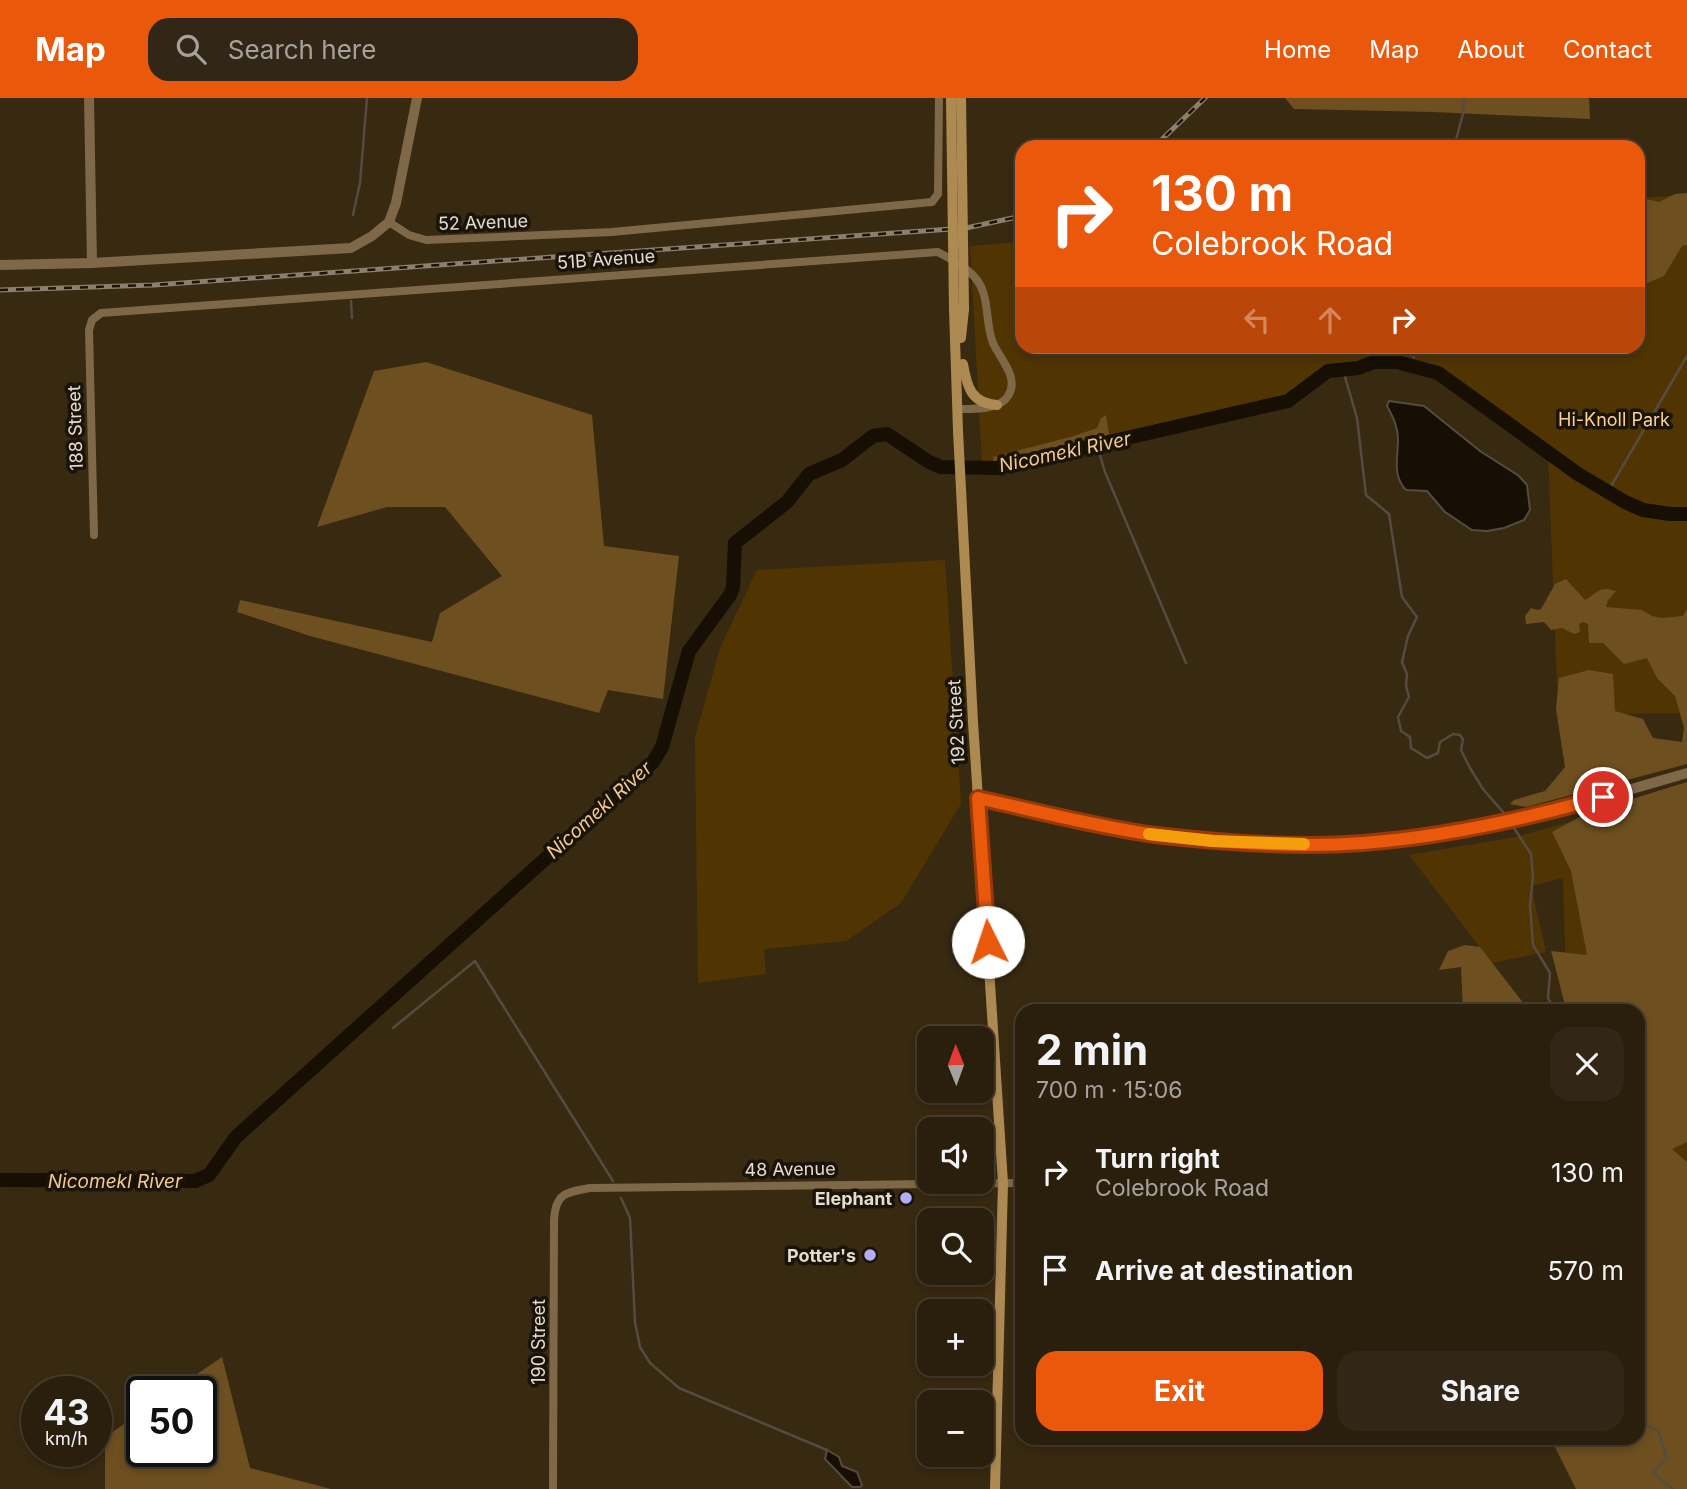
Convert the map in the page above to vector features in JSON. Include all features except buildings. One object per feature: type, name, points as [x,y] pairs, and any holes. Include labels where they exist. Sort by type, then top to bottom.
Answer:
[{"type":"main road","name":"192 Street","points":[[951,98],[962,334],[958,372]]},
{"type":"main road","name":"192 Street","points":[[961,98],[958,431],[1003,1183],[995,1489]]},
{"type":"main road","points":[[962,334],[966,382],[972,396],[981,403],[997,405]]},
{"type":"street","points":[[89,98],[92,263]]},
{"type":"street","points":[[0,265],[92,263],[351,248],[389,222],[396,203],[417,98]]},
{"type":"street","name":"52 Avenue","points":[[389,222],[409,235],[426,240],[612,232],[935,200],[938,194],[939,98]]},
{"type":"street","name":"51B Avenue","points":[[92,320],[101,313],[931,251],[938,252],[965,269],[980,286],[991,340],[1012,384],[1009,396],[997,405]]},
{"type":"street","name":"188 Street","points":[[92,320],[89,330],[94,535]]},
{"type":"street","points":[[958,410],[997,405]]},
{"type":"street","points":[[978,798],[1152,834],[1273,844],[1363,843],[1447,833],[1521,818],[1687,773]]},
{"type":"street","name":"48 Avenue","points":[[561,1196],[573,1190],[590,1188],[1015,1183]]},
{"type":"street","name":"190 Street","points":[[553,1489],[554,1221],[555,1206],[561,1196]]},
{"type":"green space","name":"Hi-Knoll Park","points":[[1687,195],[1687,713],[1611,714],[1606,686],[1557,687],[1548,451],[1455,387],[1415,369],[1397,365],[1367,367],[1266,403],[1206,420],[1030,461],[982,462],[970,246],[1015,243],[1015,354],[1645,354],[1645,198]]},
{"type":"green space","points":[[945,560],[961,804],[901,903],[846,941],[764,949],[766,974],[698,983],[695,737],[720,648],[757,570]]},
{"type":"green space","points":[[1687,790],[1687,1167],[1645,1168],[1645,1004],[1567,1004],[1563,878],[1531,886],[1546,952],[1492,963],[1409,855],[1511,838]]},
{"type":"shaded area","points":[[1285,98],[1589,98],[1590,119],[1294,109]]},
{"type":"shaded area","points":[[1687,193],[1687,245],[1682,246],[1664,276],[1645,284],[1645,199],[1659,202],[1675,194]]},
{"type":"shaded area","points":[[426,362],[592,415],[604,546],[679,556],[663,699],[608,690],[599,713],[310,636],[237,612],[240,600],[432,642],[440,613],[502,576],[445,507],[387,507],[317,527],[374,371]]},
{"type":"shaded area","points":[[1389,401],[1424,406],[1480,451],[1519,476],[1527,485],[1530,510],[1524,520],[1504,528],[1472,530],[1445,512],[1427,491],[1406,490],[1397,473],[1398,435],[1387,406]]},
{"type":"shaded area","points":[[1106,415],[1109,434],[1100,439],[994,463],[993,457],[1097,428],[1101,418]]},
{"type":"shaded area","points":[[1566,579],[1585,600],[1602,589],[1616,591],[1606,607],[1642,610],[1662,618],[1683,616],[1687,609],[1687,764],[1526,807],[1510,804],[1514,800],[1545,791],[1565,767],[1556,709],[1559,678],[1589,670],[1613,674],[1615,711],[1643,719],[1653,738],[1682,742],[1684,728],[1675,696],[1657,678],[1647,658],[1624,664],[1603,643],[1589,643],[1588,624],[1583,622],[1579,624],[1580,632],[1574,634],[1562,628],[1551,630],[1544,622],[1526,624],[1525,616],[1531,608],[1541,609],[1555,584]]},
{"type":"shaded area","points":[[1687,782],[1687,1142],[1672,1149],[1687,1162],[1687,1489],[1576,1489],[1554,1445],[1645,1445],[1645,1004],[1565,1004],[1551,951],[1587,955],[1571,871],[1552,832],[1587,813]]},
{"type":"shaded area","points":[[1465,945],[1480,947],[1524,1004],[1463,1004],[1461,967],[1439,970],[1448,951]]},
{"type":"shaded area","points":[[222,1357],[250,1468],[331,1489],[105,1489],[105,1467],[112,1467],[112,1432],[126,1423],[126,1467],[217,1467],[217,1376],[194,1376]]},
{"type":"shaded area","points":[[827,1450],[839,1457],[842,1466],[857,1472],[862,1485],[860,1487],[852,1487],[825,1459]]},
{"type":"waterway","points":[[353,215],[360,183],[367,98]]},
{"type":"waterway","points":[[1456,140],[1464,98]]},
{"type":"waterway","points":[[351,301],[352,318]]},
{"type":"waterway","points":[[1412,365],[1414,354]]},
{"type":"waterway","points":[[1607,493],[1687,356]]},
{"type":"waterway","name":"Nicomekl River","points":[[0,1180],[195,1181],[209,1175],[236,1137],[653,762],[662,747],[689,651],[733,587],[735,543],[787,502],[809,474],[842,460],[873,436],[887,434],[941,467],[996,468],[1288,401],[1328,371],[1358,368],[1374,362],[1397,362],[1438,373],[1578,474],[1625,502],[1643,510],[1687,514]]},
{"type":"waterway","points":[[1343,370],[1357,418],[1366,495],[1389,514],[1402,597],[1417,617],[1408,636],[1402,662],[1407,674],[1409,697],[1398,717],[1401,731],[1410,737],[1411,748],[1427,758],[1438,753],[1440,742],[1453,734],[1460,735],[1463,739],[1461,750],[1470,768],[1483,789],[1509,819]]},
{"type":"waterway","points":[[1097,445],[1105,472],[1186,663]]},
{"type":"waterway","points":[[1512,825],[1531,854],[1533,877],[1530,905],[1533,945],[1550,973],[1548,998],[1551,1004]]},
{"type":"waterway","points":[[393,1028],[475,961],[613,1181]]},
{"type":"waterway","points":[[621,1198],[630,1218],[635,1322],[640,1347],[650,1363],[679,1388],[827,1450]]},
{"type":"waterway","points":[[1645,1425],[1658,1430],[1667,1458],[1653,1473],[1673,1489]]},
{"type":"railway","points":[[1161,140],[1205,98]]},
{"type":"railway","points":[[0,290],[154,285],[966,228],[1015,218]]},
{"type":"slow traffic","points":[[1149,834],[1212,841],[1304,844]]},
{"type":"place","name":"Elephant","points":[[906,1198]]},
{"type":"place","name":"Potter's","points":[[870,1255]]},
{"type":"route","points":[[988,942],[978,798],[1152,834],[1212,841],[1332,844],[1394,840],[1475,828],[1546,813],[1603,797]]}]
